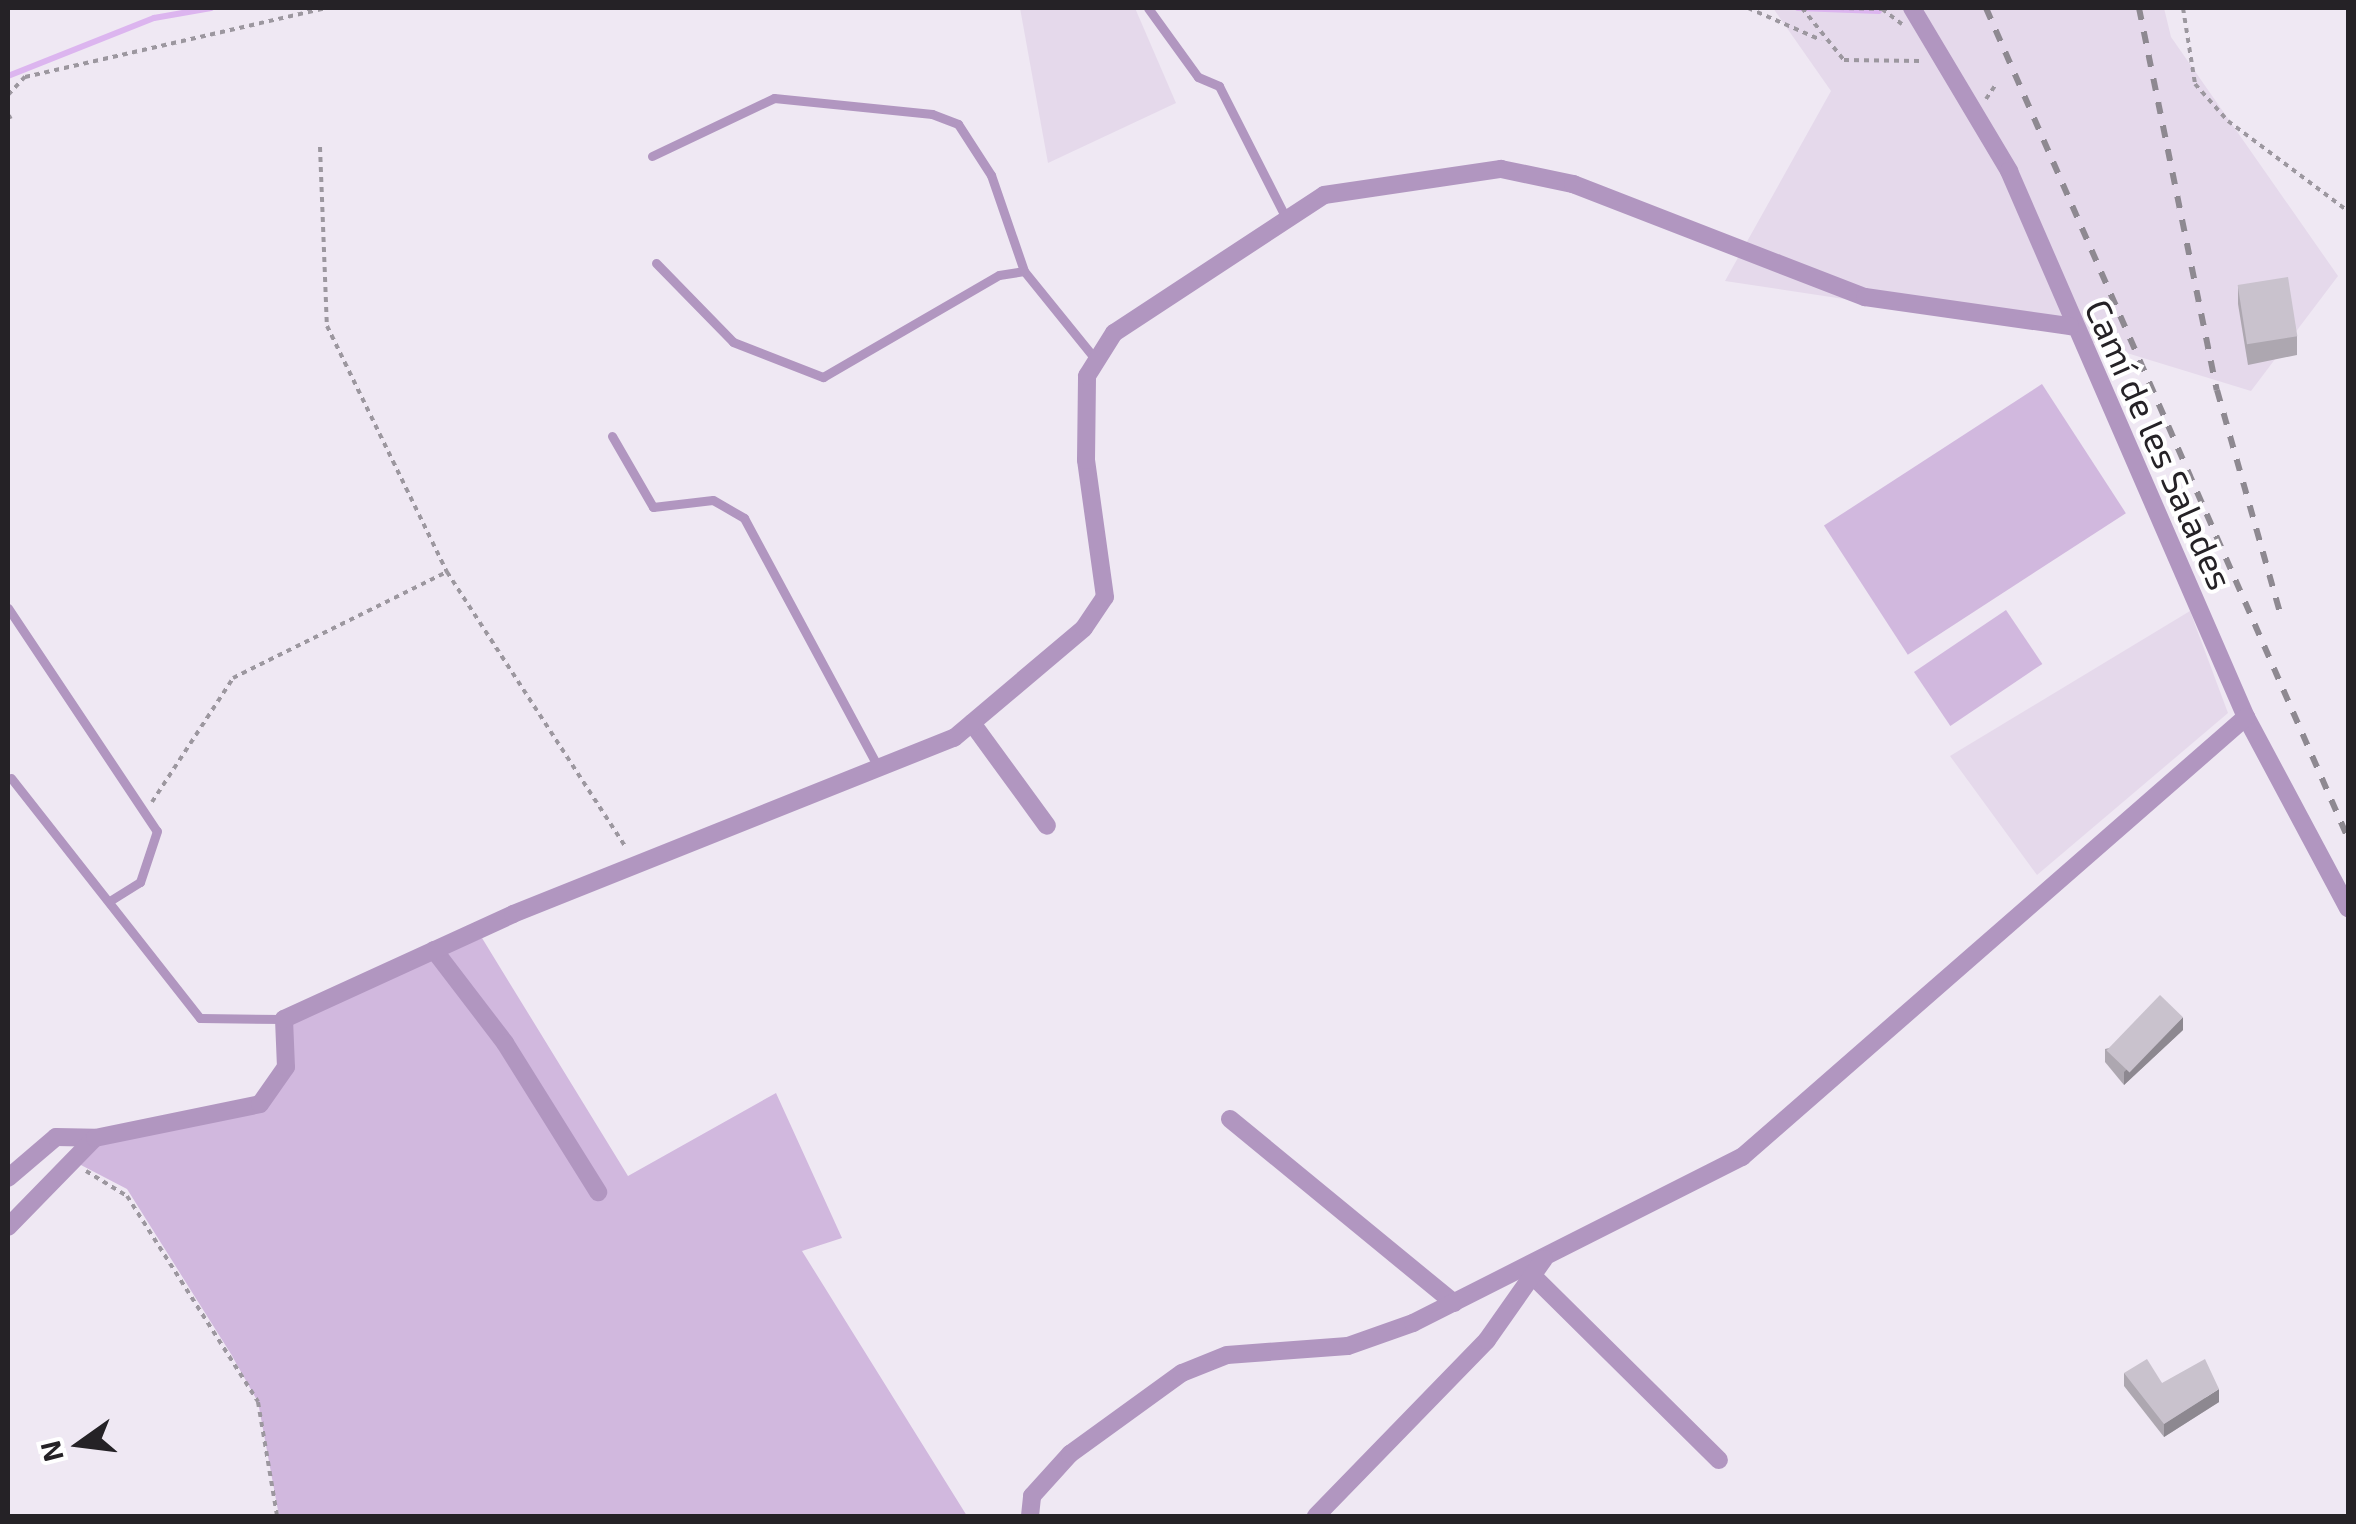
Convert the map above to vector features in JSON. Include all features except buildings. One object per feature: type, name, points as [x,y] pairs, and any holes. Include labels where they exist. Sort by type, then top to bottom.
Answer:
[{"type":"street","name":"Camí de les Salades","points":[[1912,8],[2009,171],[2070,326],[2246,717],[2348,908]]},
{"type":"street","points":[[8,1178],[56,1138],[95,1138],[260,1104],[286,1067],[284,1019],[434,950],[878,767],[972,722],[1084,628],[1105,597],[1086,460],[1087,376],[1114,334],[1324,195],[1501,169],[1572,184],[1866,297],[2070,326]]},
{"type":"street","points":[[1030,1516],[1032,1496],[1070,1454],[1182,1373],[1227,1354],[1348,1346],[1454,1303],[1546,1257],[1785,1125],[1839,1066],[2246,717]]},
{"type":"street","points":[[972,722],[1047,826]]},
{"type":"street","points":[[434,950],[505,1043],[598,1192]]},
{"type":"street","points":[[1230,1119],[1454,1303]]},
{"type":"street","points":[[8,1228],[95,1138]]},
{"type":"street","points":[[1316,1516],[1486,1340],[1546,1257]]},
{"type":"street","points":[[1532,1275],[1719,1460]]},
{"type":"lane","points":[[1148,8],[1198,78],[1219,86],[1286,218]]},
{"type":"lane","points":[[652,156],[774,98],[932,114],[958,124],[991,174],[1024,271],[1097,361]]},
{"type":"lane","points":[[656,262],[733,342],[823,377],[999,275],[1024,271]]},
{"type":"lane","points":[[612,436],[652,507],[714,500],[744,518],[878,767]]},
{"type":"lane","points":[[8,608],[148,809],[152,857],[140,882],[111,900]]},
{"type":"lane","points":[[11,778],[111,900],[200,1018],[284,1019]]},
{"type":"path","points":[[8,95],[26,77],[327,8]]},
{"type":"path","points":[[1748,8],[1827,43]]},
{"type":"path","points":[[1802,8],[1844,60],[1944,62]]},
{"type":"path","points":[[1839,8],[1882,9],[1886,19],[1924,30]]},
{"type":"path","points":[[2183,8],[2194,84],[2228,121],[2348,211]]},
{"type":"path","points":[[320,147],[327,326],[447,572],[639,868]]},
{"type":"path","points":[[148,809],[233,678],[447,572]]},
{"type":"path","points":[[66,1167],[106,1177],[127,1196],[258,1402],[278,1516]]},
{"type":"shaded area","points":[[1020,8],[1135,8],[1176,103],[1048,163]]},
{"type":"shaded area","points":[[1773,8],[2164,8],[2171,37],[2338,276],[2251,391],[2055,331],[1725,281],[1831,91]]},
{"type":"shaded area","points":[[2042,384],[2126,513],[1908,655],[1824,526]]},
{"type":"shaded area","points":[[2006,610],[2042,664],[1950,726],[1914,672]]},
{"type":"shaded area","points":[[2190,611],[2228,713],[2037,875],[1950,756]]},
{"type":"shaded area","points":[[482,938],[628,1176],[776,1093],[842,1238],[802,1251],[967,1516],[279,1516],[258,1402],[231,1354],[127,1189],[79,1164],[102,1142],[256,1111],[291,1071],[291,1015]]},
{"type":"waterway","points":[[8,76],[154,18],[211,8]]},
{"type":"waterway","points":[[1798,8],[1879,11]]},
{"type":"railway","points":[[1986,8],[2348,838]]},
{"type":"railway","points":[[2139,8],[2217,390],[2280,612]]}]
